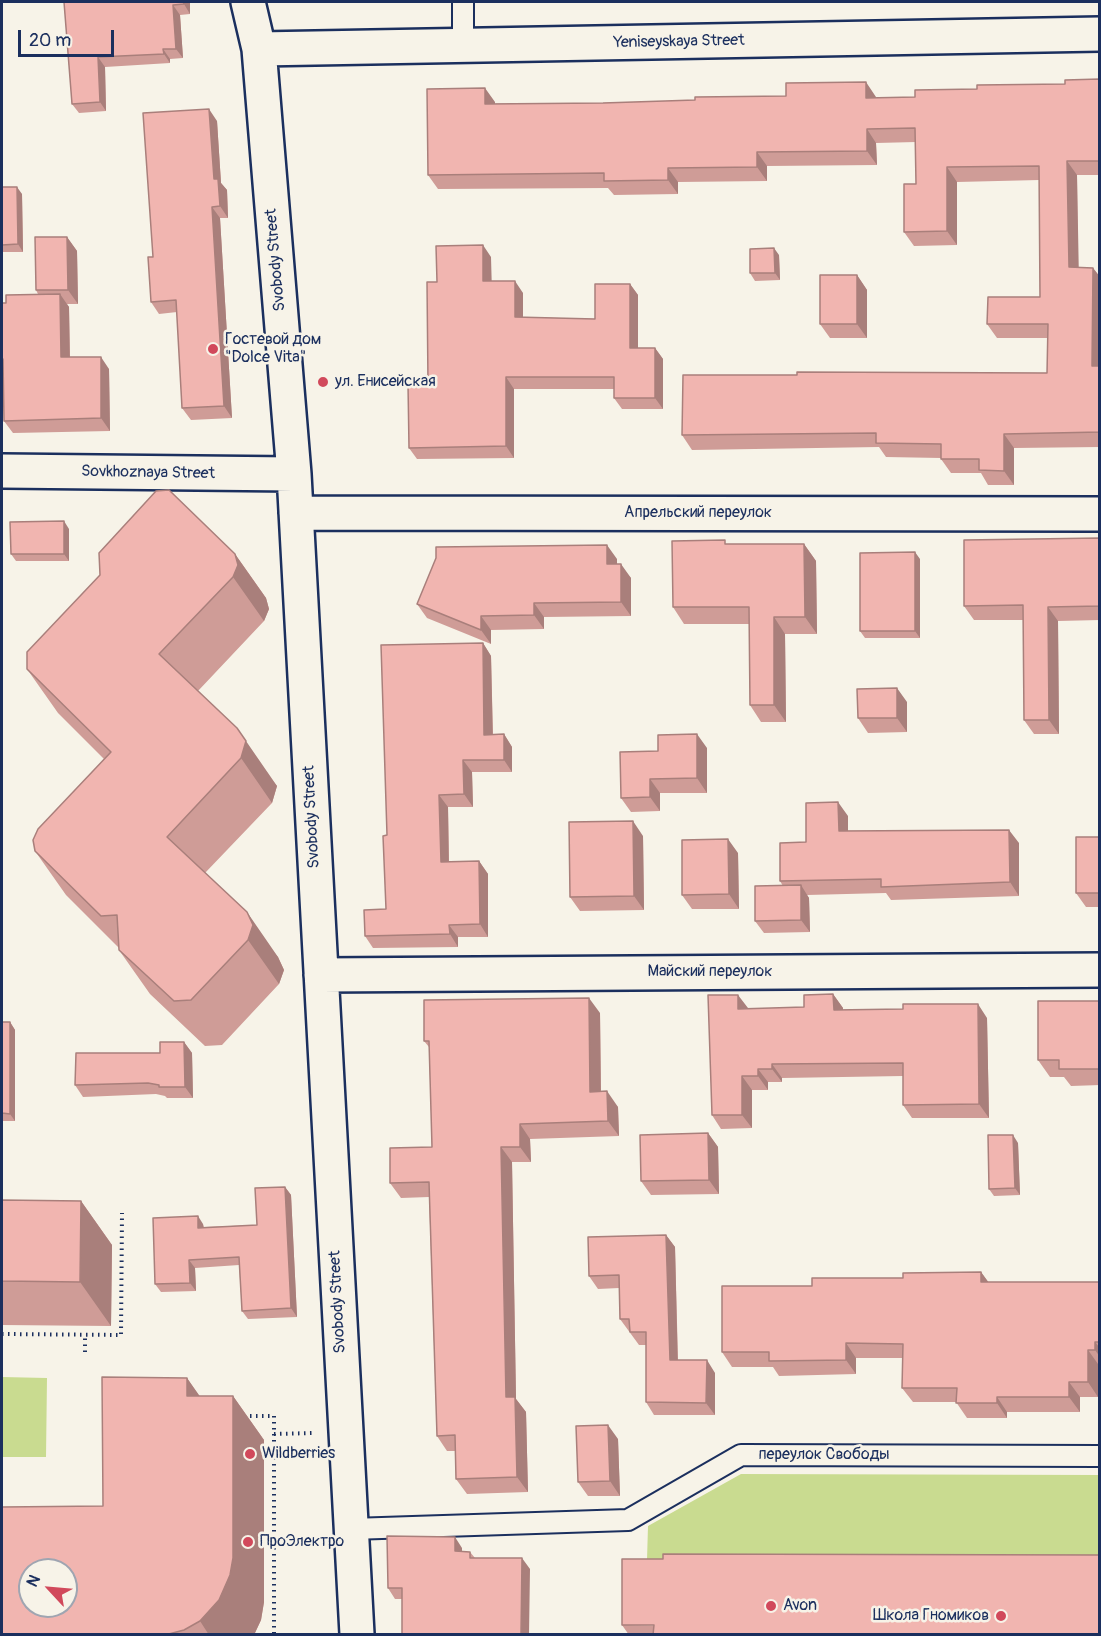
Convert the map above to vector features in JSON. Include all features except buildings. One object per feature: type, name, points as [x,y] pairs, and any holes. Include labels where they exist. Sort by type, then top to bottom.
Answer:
[{"type":"street","name":"Svobody Street","points":[[248,2],[259,49],[294,474],[357,1635]]},
{"type":"street","name":"Yeniseyskaya Street","points":[[259,49],[1100,34]]},
{"type":"street","name":"Sovkhoznaya Street","points":[[2,471],[294,474]]},
{"type":"street","name":"Апрельский переулок","points":[[296,513],[1100,514]]},
{"type":"street","name":"Майский переулок","points":[[321,975],[1100,970]]},
{"type":"lane","points":[[463,2],[463,45]]},
{"type":"lane","name":"переулок Свободы","points":[[351,1529],[628,1520],[741,1455],[1100,1456]]},
{"type":"path","points":[[2,1334],[121,1335],[122,1213]]},
{"type":"path","points":[[85,1335],[85,1352]]},
{"type":"path","points":[[240,1416],[274,1416],[274,1635]]},
{"type":"path","points":[[274,1434],[324,1433]]},
{"type":"green space","points":[[2,1377],[47,1378],[46,1457],[2,1457]]},
{"type":"green space","points":[[741,1474],[1099,1475],[1099,1561],[647,1560],[648,1526]]},
{"type":"place","name":"Гостевой дом \"Dolce Vita\"","points":[[213,349]]},
{"type":"place","name":"ул. Енисейская","points":[[323,382]]},
{"type":"place","name":"Wildberries","points":[[250,1454]]},
{"type":"place","name":"ПроЭлектро","points":[[248,1542]]},
{"type":"place","name":"Avon","points":[[771,1606]]},
{"type":"place","name":"Школа Гномиков","points":[[1001,1616]]}]
